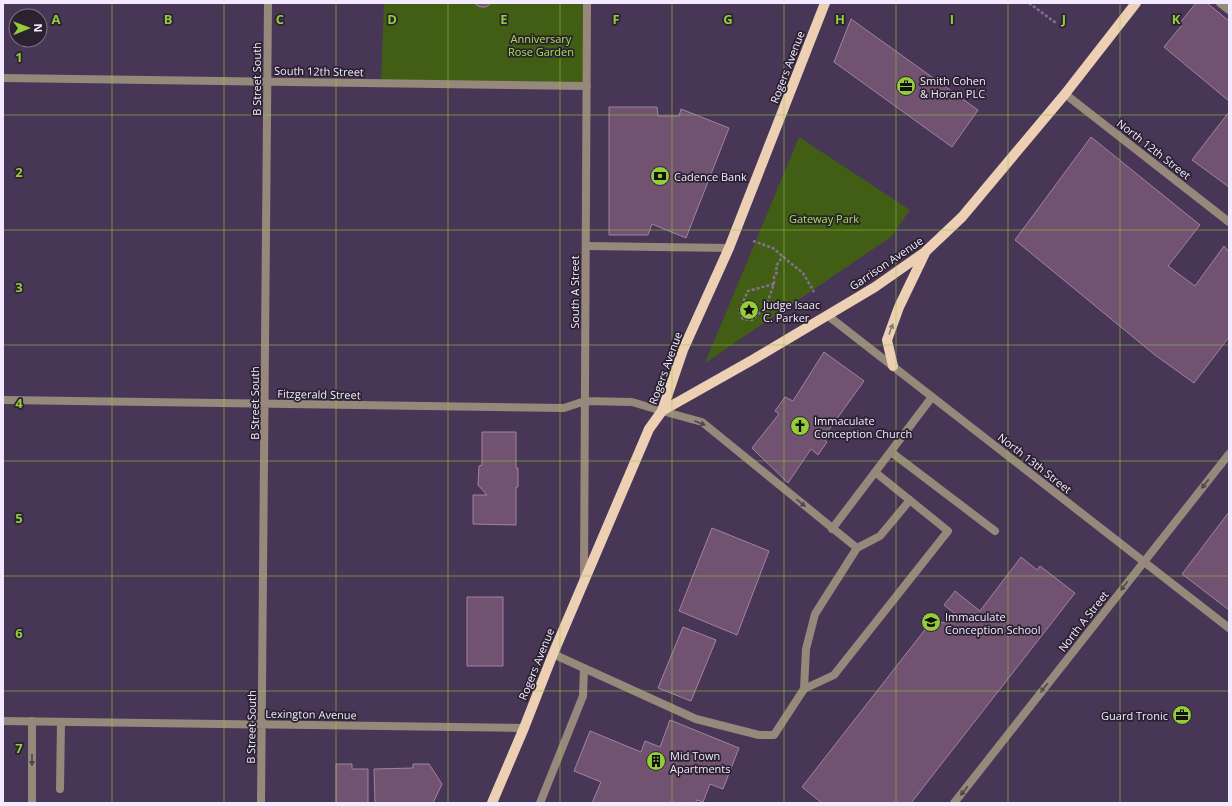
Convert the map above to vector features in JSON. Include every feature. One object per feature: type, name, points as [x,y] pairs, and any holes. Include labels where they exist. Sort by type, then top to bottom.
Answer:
[{"type":"main road","name":"Rogers Avenue","points":[[492,803],[553,654],[649,429],[662,411],[683,350],[728,248],[825,3]]},
{"type":"main road","name":"Garrison Avenue","points":[[662,411],[754,359],[875,287],[925,252],[962,217],[1065,94],[1136,3]]},
{"type":"main road","points":[[893,366],[887,340],[899,306],[925,252]]},
{"type":"street","name":"B Street South","points":[[261,803],[268,3]]},
{"type":"street","name":"South A Street","points":[[584,581],[588,3]]},
{"type":"street","points":[[1220,3],[1229,10]]},
{"type":"street","name":"South 12th Street","points":[[3,78],[587,86]]},
{"type":"street","name":"North 12th Street","points":[[1065,94],[1229,222]]},
{"type":"street","points":[[586,246],[728,248]]},
{"type":"street","name":"North 13th Street","points":[[827,315],[1229,628]]},
{"type":"street","points":[[832,529],[932,397]]},
{"type":"street","name":"Fitzgerald Street","points":[[3,400],[564,408],[585,401],[632,402],[702,422],[857,548]]},
{"type":"street","points":[[891,452],[994,531]]},
{"type":"street","name":"North A Street","points":[[954,803],[1229,454]]},
{"type":"street","points":[[804,689],[834,675],[948,531],[875,472]]},
{"type":"street","points":[[553,654],[696,719],[759,735],[774,735],[804,689],[806,649],[815,614],[857,548],[880,536],[910,500]]},
{"type":"street","points":[[540,803],[583,696],[584,668]]},
{"type":"street","name":"Lexington Avenue","points":[[3,721],[524,728]]},
{"type":"street","points":[[32,721],[32,803]]},
{"type":"street","points":[[60,789],[61,722]]},
{"type":"path","points":[[1029,3],[1056,23]]},
{"type":"path","points":[[753,241],[772,248],[783,256],[803,273],[814,292]]},
{"type":"path","points":[[774,284],[748,291],[739,311],[743,319],[752,320],[766,306],[774,284],[774,277],[777,272],[776,266],[783,256]]},
{"type":"green space","name":"Anniversary Rose Garden","points":[[384,3],[587,3],[587,86],[381,83]]},
{"type":"green space","name":"Gateway Park","points":[[799,137],[910,210],[891,237],[705,363]]},
{"type":"building","points":[[474,3],[491,3],[486,7],[482,7]]},
{"type":"building","points":[[1196,3],[1207,3],[1229,21],[1229,101],[1164,47],[1182,25],[1180,23]]},
{"type":"building","name":"Smith Cohen & Horan PLC","points":[[851,19],[978,110],[952,147],[834,62]]},
{"type":"building","name":"Cadence Bank","points":[[609,107],[657,107],[658,116],[679,116],[681,109],[729,128],[686,238],[652,224],[648,235],[609,235]]},
{"type":"building","points":[[1229,112],[1229,187],[1192,160]]},
{"type":"building","points":[[1091,137],[1200,225],[1168,266],[1195,286],[1224,246],[1229,252],[1229,337],[1194,383],[1155,355],[1015,240]]},
{"type":"building","name":"Immaculate Conception Church","points":[[824,352],[864,381],[823,438],[827,442],[818,455],[811,449],[788,483],[752,448],[779,414],[775,411],[785,397],[793,401]]},
{"type":"building","points":[[482,432],[516,432],[516,468],[518,468],[518,487],[516,487],[516,525],[473,524],[473,495],[487,495],[478,485],[479,466],[482,465]]},
{"type":"building","points":[[1229,512],[1229,610],[1182,574]]},
{"type":"building","points":[[712,528],[769,551],[737,635],[679,611]]},
{"type":"building","points":[[1021,557],[1037,570],[1040,566],[1075,593],[911,803],[822,803],[802,787],[931,622],[954,623],[959,617],[944,605],[955,591],[980,611]]},
{"type":"building","points":[[467,597],[503,597],[503,666],[467,666]]},
{"type":"building","points":[[683,627],[716,640],[691,701],[658,688]]},
{"type":"building","name":"Mid Town Apartments","points":[[670,720],[739,748],[723,789],[710,784],[703,802],[697,800],[695,803],[592,803],[601,782],[574,771],[590,731],[641,752],[645,741],[660,747]]},
{"type":"building","points":[[336,764],[352,764],[352,769],[368,769],[368,803],[336,803]]},
{"type":"building","points":[[413,764],[429,764],[442,784],[433,803],[375,803],[374,769],[413,768]]},
{"type":"place","name":"Smith Cohen & Horan PLC","points":[[906,86]]},
{"type":"place","name":"Cadence Bank","points":[[660,176]]},
{"type":"place","name":"Judge Isaac C. Parker","points":[[749,310]]},
{"type":"place","name":"Immaculate Conception Church","points":[[800,426]]},
{"type":"place","name":"Immaculate Conception School","points":[[931,622]]},
{"type":"place","name":"Guard Tronic","points":[[1182,715]]},
{"type":"place","name":"Mid Town Apartments","points":[[656,761]]}]
